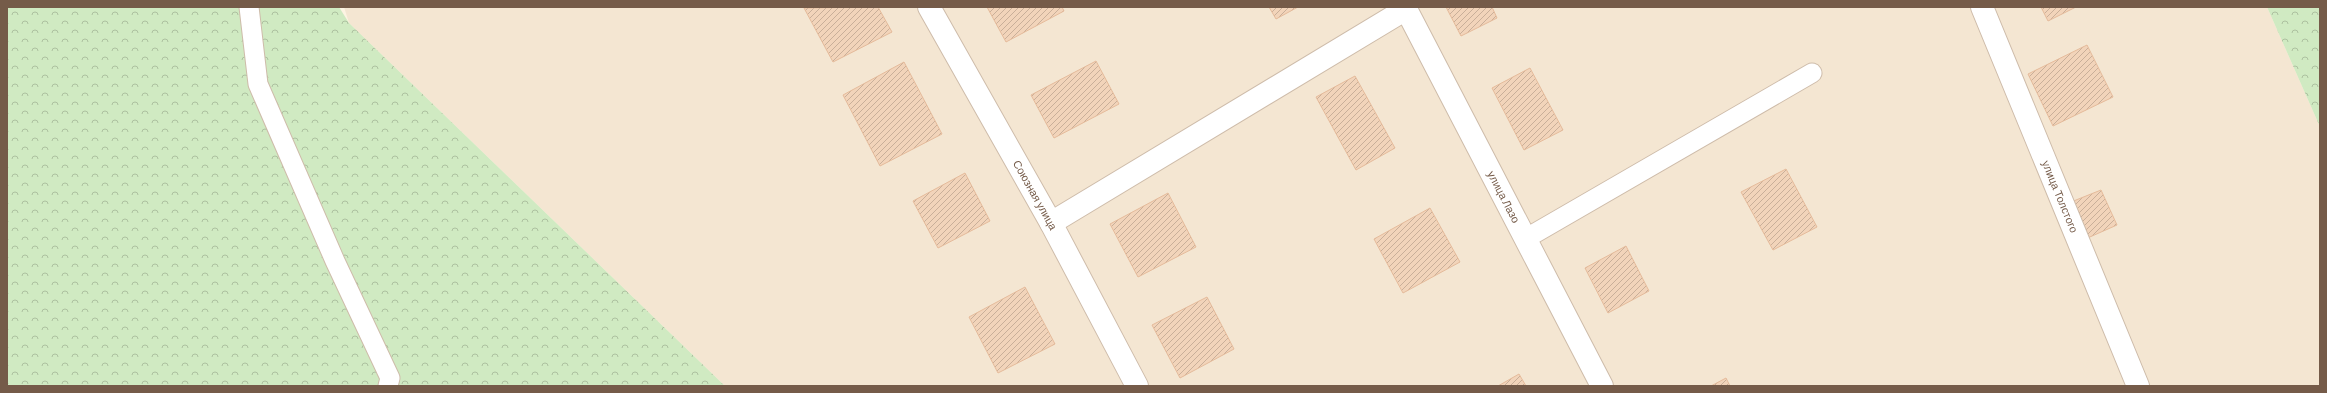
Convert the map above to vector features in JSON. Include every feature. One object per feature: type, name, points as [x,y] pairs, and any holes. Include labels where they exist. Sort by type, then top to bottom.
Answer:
[{"type":"street","name":"Союзная улица","points":[[929,7],[1051,223],[1137,386]]},
{"type":"street","name":"улица Толстого","points":[[1982,7],[2138,386]]},
{"type":"street","points":[[1051,223],[1405,8]]},
{"type":"street","name":"улица Лазо","points":[[1405,8],[1602,386]]},
{"type":"lane","points":[[249,7],[258,84],[335,261],[390,378],[388,386]]},
{"type":"lane","points":[[1525,238],[1812,73]]},
{"type":"shaded area","points":[[344,7],[2267,7],[2320,127],[2320,386],[725,386],[349,23]]},
{"type":"green space","points":[[7,7],[339,7],[349,23],[725,386],[7,386]]},
{"type":"green space","points":[[2267,7],[2320,7],[2320,127]]},
{"type":"building","points":[[878,7],[892,32],[833,62],[804,8]]},
{"type":"building","points":[[987,7],[1062,7],[1064,11],[1006,42]]},
{"type":"building","points":[[1269,7],[1298,7],[1276,19]]},
{"type":"building","points":[[1446,7],[1492,7],[1497,18],[1461,36]]},
{"type":"building","points":[[2041,7],[2076,7],[2048,21]]},
{"type":"building","points":[[2087,45],[2113,97],[2053,126],[2028,74]]},
{"type":"building","points":[[1096,61],[1119,104],[1054,138],[1031,95]]},
{"type":"building","points":[[904,62],[942,134],[880,166],[843,95]]},
{"type":"building","points":[[1530,68],[1563,130],[1524,150],[1492,88]]},
{"type":"building","points":[[1355,76],[1395,148],[1356,170],[1316,97]]},
{"type":"building","points":[[1786,169],[1817,227],[1773,250],[1741,192]]},
{"type":"building","points":[[965,173],[990,221],[938,248],[913,201]]},
{"type":"building","points":[[2101,190],[2117,225],[2083,240],[2066,204]]},
{"type":"building","points":[[1168,193],[1196,247],[1138,277],[1110,224]]},
{"type":"building","points":[[1430,208],[1460,262],[1403,293],[1374,239]]},
{"type":"building","points":[[1626,246],[1649,291],[1608,313],[1585,268]]},
{"type":"building","points":[[1025,287],[1055,344],[998,373],[969,317]]},
{"type":"building","points":[[1207,297],[1234,349],[1180,378],[1152,325]]},
{"type":"building","points":[[1519,374],[1526,386],[1498,386]]},
{"type":"building","points":[[1726,378],[1730,386],[1711,386]]}]
